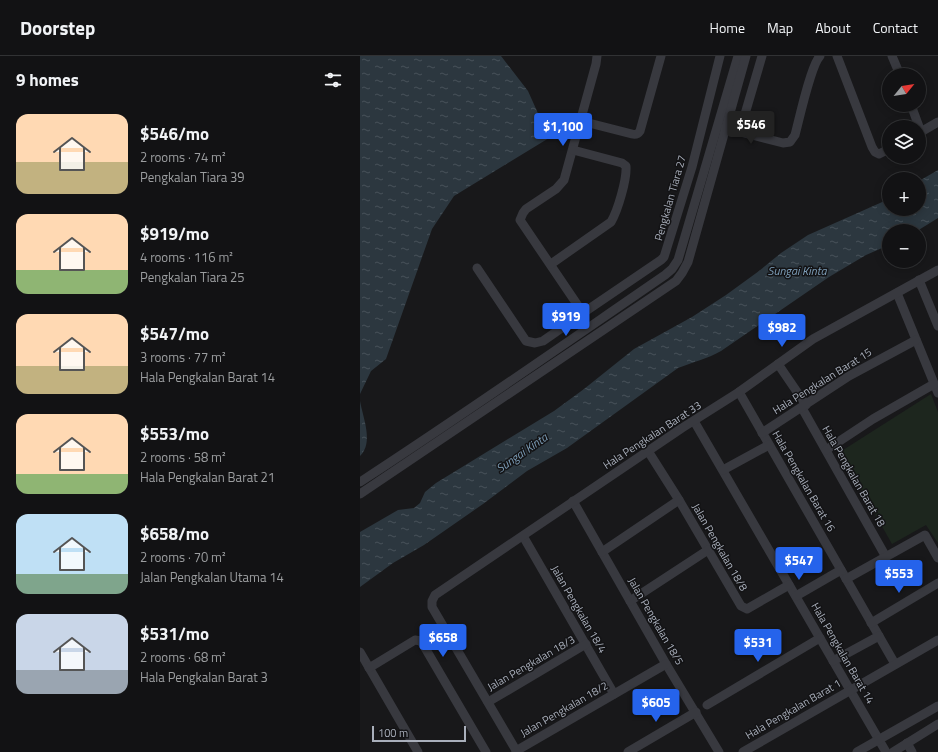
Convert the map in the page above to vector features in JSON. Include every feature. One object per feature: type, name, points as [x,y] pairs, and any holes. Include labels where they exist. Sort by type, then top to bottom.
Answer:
[{"type":"street","points":[[586,311],[520,220],[526,209],[561,185],[564,180],[581,121],[597,56]]},
{"type":"street","points":[[581,121],[635,135],[640,130],[661,56]]},
{"type":"street","name":"Pengkalan Tiara 27","points":[[477,268],[526,341],[535,343],[540,342],[661,260],[664,257],[691,169],[720,56]]},
{"type":"street","points":[[360,494],[676,281],[688,262],[707,175],[738,56]]},
{"type":"street","points":[[360,482],[414,447],[672,269],[678,260],[725,128],[746,56]]},
{"type":"street","points":[[740,131],[762,56]]},
{"type":"street","points":[[725,128],[787,143],[793,139],[812,72],[820,56]]},
{"type":"street","points":[[838,56],[872,148],[879,154],[882,152]]},
{"type":"street","points":[[892,56],[897,68]]},
{"type":"street","points":[[926,129],[938,122]]},
{"type":"street","points":[[551,264],[611,222],[615,216],[627,173],[626,166],[622,163],[573,150]]},
{"type":"street","points":[[691,169],[707,175]]},
{"type":"street","name":"Hala Pengkalan Barat 33","points":[[488,702],[432,607],[432,601],[435,595],[648,451],[739,392],[813,339],[938,270]]},
{"type":"street","points":[[919,280],[938,326]]},
{"type":"street","points":[[826,450],[873,418],[936,388],[897,293]]},
{"type":"street","name":"Hala Pengkalan Barat 15","points":[[762,433],[804,407],[849,376],[916,340]]},
{"type":"street","name":"Hala Pengkalan Barat 18","points":[[778,364],[804,407],[826,450],[886,557]]},
{"type":"street","name":"Hala Pengkalan Barat 16","points":[[739,392],[895,664]]},
{"type":"street","name":"Hala Pengkalan Barat 14","points":[[694,421],[886,752]]},
{"type":"street","points":[[723,470],[769,445]]},
{"type":"street","name":"Jalan Pengkalan 18/8","points":[[648,451],[679,500],[743,609],[747,609],[789,585]]},
{"type":"street","points":[[602,552],[679,500]]},
{"type":"street","name":"Jalan Pengkalan 18/5","points":[[574,502],[630,602],[719,752]]},
{"type":"street","points":[[846,579],[925,535],[938,558]]},
{"type":"street","name":"Jalan Pengkalan 18/4","points":[[523,536],[614,694]]},
{"type":"street","points":[[630,602],[708,550]]},
{"type":"street","points":[[796,596],[841,570]]},
{"type":"street","points":[[871,623],[938,583]]},
{"type":"street","points":[[833,661],[879,636]]},
{"type":"street","points":[[707,705],[820,638]]},
{"type":"street","points":[[369,668],[415,640],[421,641],[486,752]]},
{"type":"street","name":"Hala Pengkalan Barat 1","points":[[743,752],[938,640]]},
{"type":"street","name":"Jalan Pengkalan 18/3","points":[[488,702],[586,644]]},
{"type":"street","points":[[360,652],[418,752]]},
{"type":"street","name":"Jalan Pengkalan 18/2","points":[[516,752],[666,664]]},
{"type":"street","points":[[488,702],[516,752]]},
{"type":"street","points":[[857,752],[938,706]]},
{"type":"street","points":[[628,752],[696,712]]},
{"type":"street","points":[[893,752],[938,724]]},
{"type":"street","points":[[907,743],[912,752]]},
{"type":"shaded area","points":[[931,394],[938,412],[938,543],[926,525],[892,544],[840,452]]},
{"type":"water","points":[[360,56],[501,56],[528,91],[549,138],[454,196],[432,229],[386,359],[371,371],[360,394]]},
{"type":"water","name":"Sungai Kinta","points":[[938,170],[938,218],[926,225],[926,224],[882,224],[882,248],[866,255],[829,277],[716,354],[678,368],[567,448],[527,471],[424,545],[393,563],[360,587],[360,532],[398,510],[414,508],[420,503],[425,492],[436,483],[554,411],[634,349],[692,317],[726,295],[781,253],[808,235],[882,202],[882,216],[926,216],[926,177]]},
{"type":"water","points":[[360,401],[367,437],[364,451],[360,456]]}]
